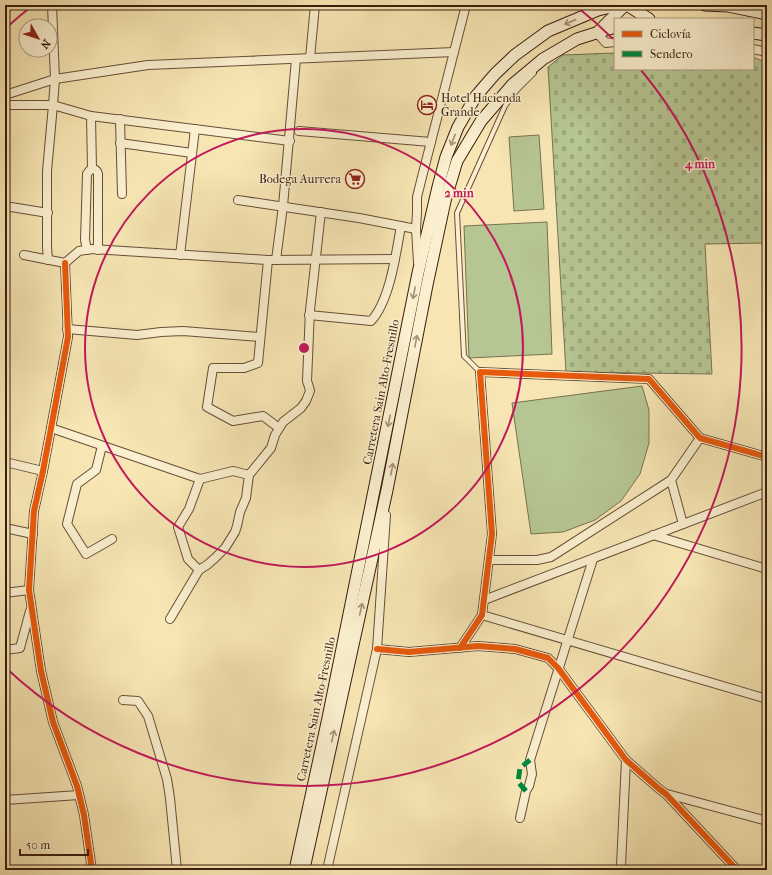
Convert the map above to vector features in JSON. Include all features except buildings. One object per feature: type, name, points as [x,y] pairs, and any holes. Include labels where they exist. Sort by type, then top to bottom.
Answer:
[{"type":"main road","name":"Carretera Sain Alto-Fresnillo","points":[[295,870],[378,476],[418,273],[446,157],[458,126],[476,96],[494,74],[514,55],[548,31],[598,10],[620,5]]},
{"type":"main road","points":[[597,33],[626,5],[647,18]]},
{"type":"main road","points":[[706,5],[727,5],[767,14]]},
{"type":"main road","points":[[303,870],[387,490],[428,278],[445,201],[457,161],[481,121],[512,85],[577,39],[614,27]]},
{"type":"main road","points":[[754,33],[767,35]]},
{"type":"street","points":[[48,260],[47,171],[55,79],[52,5]]},
{"type":"street","points":[[310,58],[315,5]]},
{"type":"street","points":[[428,278],[418,273],[416,228],[417,197],[466,5]]},
{"type":"street","points":[[597,33],[606,43],[614,42]]},
{"type":"street","points":[[754,49],[767,52]]},
{"type":"street","points":[[5,95],[55,79],[148,64],[454,52]]},
{"type":"street","points":[[279,428],[263,416],[233,422],[206,407],[213,368],[244,368],[258,363],[260,337],[272,260],[283,206],[290,141],[296,59]]},
{"type":"street","points":[[5,105],[53,105],[91,116],[290,141]]},
{"type":"street","points":[[87,250],[85,240],[87,174],[92,169],[91,116]]},
{"type":"street","points":[[120,119],[122,194]]},
{"type":"street","points":[[180,255],[195,129]]},
{"type":"street","points":[[299,131],[431,142]]},
{"type":"street","points":[[120,143],[192,153]]},
{"type":"street","points":[[92,169],[97,171],[98,174],[98,250]]},
{"type":"street","points":[[238,200],[416,228]]},
{"type":"street","points":[[5,206],[48,213]]},
{"type":"street","points":[[170,619],[199,570],[207,565],[225,548],[235,532],[240,512],[246,498],[250,475],[271,448],[275,435],[283,422],[301,408],[310,391],[307,381],[309,315],[321,212]]},
{"type":"street","points":[[309,315],[371,321],[376,316],[387,293],[401,226]]},
{"type":"street","points":[[65,263],[79,251],[87,250],[272,260],[395,259]]},
{"type":"street","points":[[24,255],[65,263]]},
{"type":"street","points":[[65,263],[68,338],[34,511],[29,590],[41,671],[53,722],[77,786],[84,815],[92,870]]},
{"type":"street","points":[[67,329],[137,335],[183,331],[260,337]]},
{"type":"street","points":[[460,648],[482,615],[492,534],[480,372],[649,379],[700,438],[767,457]]},
{"type":"street","points":[[51,428],[200,479],[233,471],[250,475]]},
{"type":"street","points":[[489,560],[537,560],[551,557],[672,480],[700,438]]},
{"type":"street","points":[[102,446],[96,470],[77,484],[67,524],[86,554],[112,539]]},
{"type":"street","points":[[5,462],[43,471]]},
{"type":"street","points":[[327,870],[377,649],[387,490],[378,476]]},
{"type":"street","points":[[199,570],[188,559],[178,527],[189,509],[200,479]]},
{"type":"street","points":[[672,480],[683,524]]},
{"type":"street","points":[[484,600],[767,492]]},
{"type":"street","points":[[5,528],[33,534]]},
{"type":"street","points":[[653,535],[767,569]]},
{"type":"street","points":[[520,818],[526,791],[532,774],[530,760],[593,558]]},
{"type":"street","points":[[5,593],[29,590]]},
{"type":"street","points":[[5,650],[20,648],[32,606]]},
{"type":"street","points":[[482,615],[767,699]]},
{"type":"street","points":[[377,649],[409,652],[478,646],[515,649],[548,658],[558,668],[626,760],[666,794],[737,870]]},
{"type":"street","points":[[123,700],[138,701],[148,716],[167,779],[178,870]]},
{"type":"street","points":[[622,870],[626,760]]},
{"type":"street","points":[[666,794],[767,821]]},
{"type":"street","points":[[5,800],[79,796]]},
{"type":"lane","points":[[480,372],[464,356],[457,213],[505,106],[517,90],[541,65]]},
{"type":"green space","points":[[614,53],[614,70],[754,70],[754,57],[767,63],[767,243],[705,244],[712,374],[566,372],[548,67],[563,55]]},
{"type":"green space","points":[[539,135],[544,209],[514,211],[509,137]]},
{"type":"green space","points":[[547,222],[552,354],[469,358],[464,226]]},
{"type":"green space","points":[[642,386],[649,410],[649,443],[640,474],[621,501],[595,520],[563,532],[531,534],[512,403]]},
{"type":"marked path","points":[[526,791],[518,782],[520,768],[530,760]]},
{"type":"cycle path","points":[[65,263],[68,337],[34,511],[29,590],[41,671],[53,722],[77,786],[84,815],[92,870]]},
{"type":"cycle path","points":[[460,648],[482,615],[492,534],[480,372],[649,379],[700,438],[767,457]]},
{"type":"cycle path","points":[[377,649],[409,652],[478,646],[515,649],[548,658],[558,668],[626,760],[666,794],[737,870]]},
{"type":"place","name":"Hotel Hacienda Grande","points":[[427,105]]},
{"type":"place","name":"Bodega Aurrera","points":[[355,179]]}]
